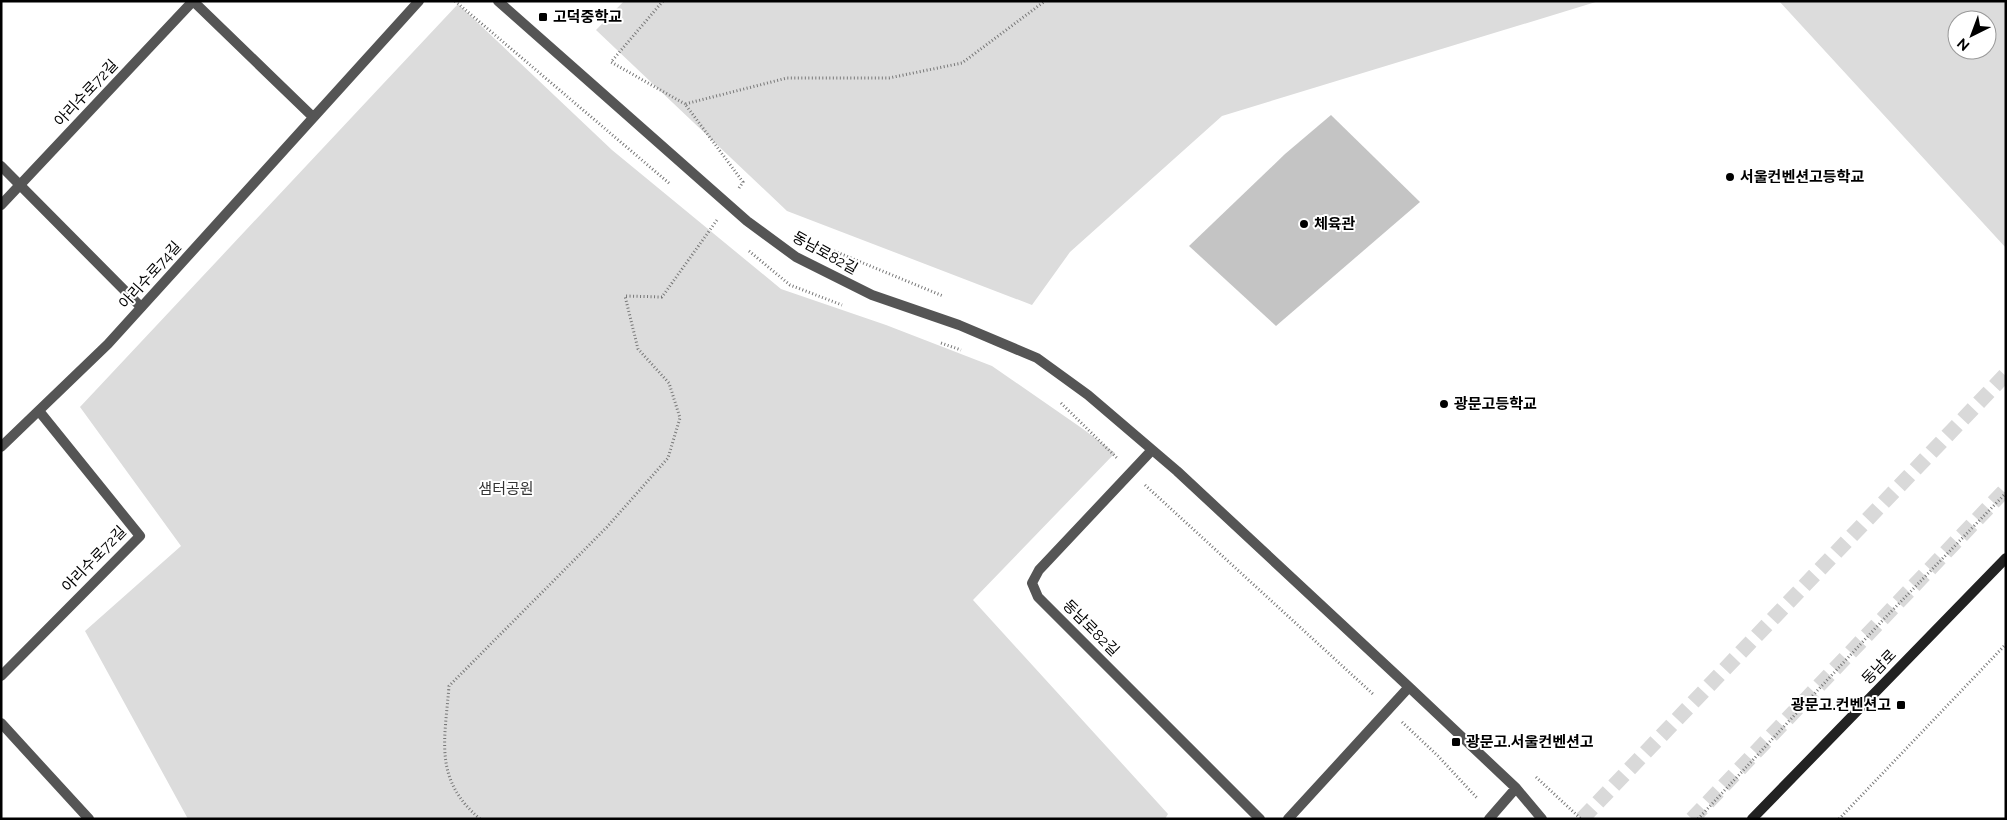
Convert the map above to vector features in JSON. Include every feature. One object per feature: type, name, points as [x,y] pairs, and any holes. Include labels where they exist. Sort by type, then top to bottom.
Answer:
[{"type":"main road","name":"동남로","points":[[1752,819],[2006,558]]},
{"type":"street","points":[[193,1],[313,117]]},
{"type":"street","name":"아리수로72길","points":[[1,205],[193,1]]},
{"type":"street","name":"아리수로74길","points":[[1,447],[108,344],[419,1]]},
{"type":"street","name":"동남로82길","points":[[498,1],[747,221],[796,257],[872,295],[959,325],[1037,358],[1088,395],[1177,471],[1409,687],[1516,788],[1542,819]]},
{"type":"street","points":[[1,166],[141,307]]},
{"type":"street","name":"아리수로72길","points":[[1,676],[140,536],[39,411]]},
{"type":"street","name":"동남로82길","points":[[1152,450],[1039,570],[1032,583],[1038,597],[1260,819]]},
{"type":"street","points":[[1288,819],[1409,687]]},
{"type":"street","points":[[1,723],[89,819]]},
{"type":"street","points":[[1491,817],[1516,788]]},
{"type":"path","points":[[663,1],[611,62],[685,104],[743,182],[738,190]]},
{"type":"path","points":[[685,104],[787,78],[889,78],[962,63],[1045,1]]},
{"type":"path","points":[[480,819],[470,810],[454,789],[444,755],[449,686],[607,526],[668,458],[680,418],[669,383],[638,349],[625,296],[662,297],[722,212]]},
{"type":"path","points":[[1147,487],[1438,756],[1491,817]]},
{"type":"path","points":[[1698,819],[1883,620],[2006,493]]},
{"type":"path","points":[[1839,819],[2006,644]]},
{"type":"green space","points":[[624,1],[1599,1],[1222,116],[1070,252],[1032,305],[787,211],[596,30]]},
{"type":"green space","points":[[1779,1],[2006,1],[2006,248]]},
{"type":"green space","name":"샘터공원","points":[[458,4],[612,150],[781,289],[886,325],[992,366],[1115,453],[973,600],[1168,814],[1165,819],[188,819],[85,631],[181,546],[80,407]]},
{"type":"building","name":"체육관","points":[[1331,115],[1420,202],[1276,326],[1189,246],[1285,154]]},
{"type":"tunnel","points":[[1582,819],[2006,374]]},
{"type":"tunnel","points":[[1692,819],[2006,489]]},
{"type":"place","name":"고덕중학교","points":[[543,17]]},
{"type":"place","name":"서울컨벤션고등학교","points":[[1730,177]]},
{"type":"place","name":"체육관","points":[[1304,224]]},
{"type":"place","name":"광문고등학교","points":[[1444,404]]},
{"type":"place","name":"광문고.컨벤션고","points":[[1901,705]]},
{"type":"place","name":"광문고.서울컨벤션고","points":[[1456,742]]}]
